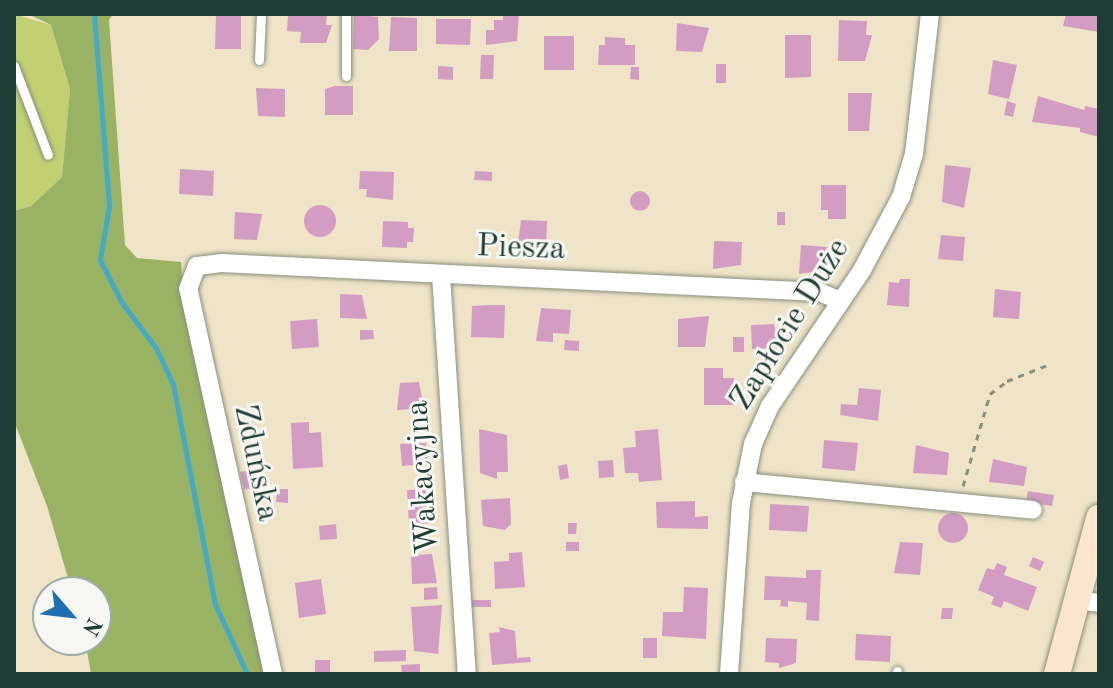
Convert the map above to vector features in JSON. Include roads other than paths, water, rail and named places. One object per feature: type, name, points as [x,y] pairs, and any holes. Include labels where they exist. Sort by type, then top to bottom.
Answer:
[{"type":"street","name":"Zapłocie Duże","points":[[729,674],[744,482],[753,444],[770,406],[881,237],[909,176],[930,14]]},
{"type":"street","name":"Piesza","points":[[197,266],[221,263],[819,292],[841,301]]},
{"type":"street","name":"Zduńska","points":[[197,266],[188,289],[273,674]]},
{"type":"street","name":"Wakacyjna","points":[[441,275],[467,674]]},
{"type":"street","points":[[744,482],[1033,510]]},
{"type":"street","points":[[1057,674],[1087,601],[1099,518]]},
{"type":"lane","points":[[259,60],[261,14]]},
{"type":"lane","points":[[346,14],[346,76]]},
{"type":"lane","points":[[14,66],[48,155]]},
{"type":"waterway","points":[[94,14],[109,206],[100,260],[122,303],[156,348],[173,384],[215,604],[247,674]]}]
